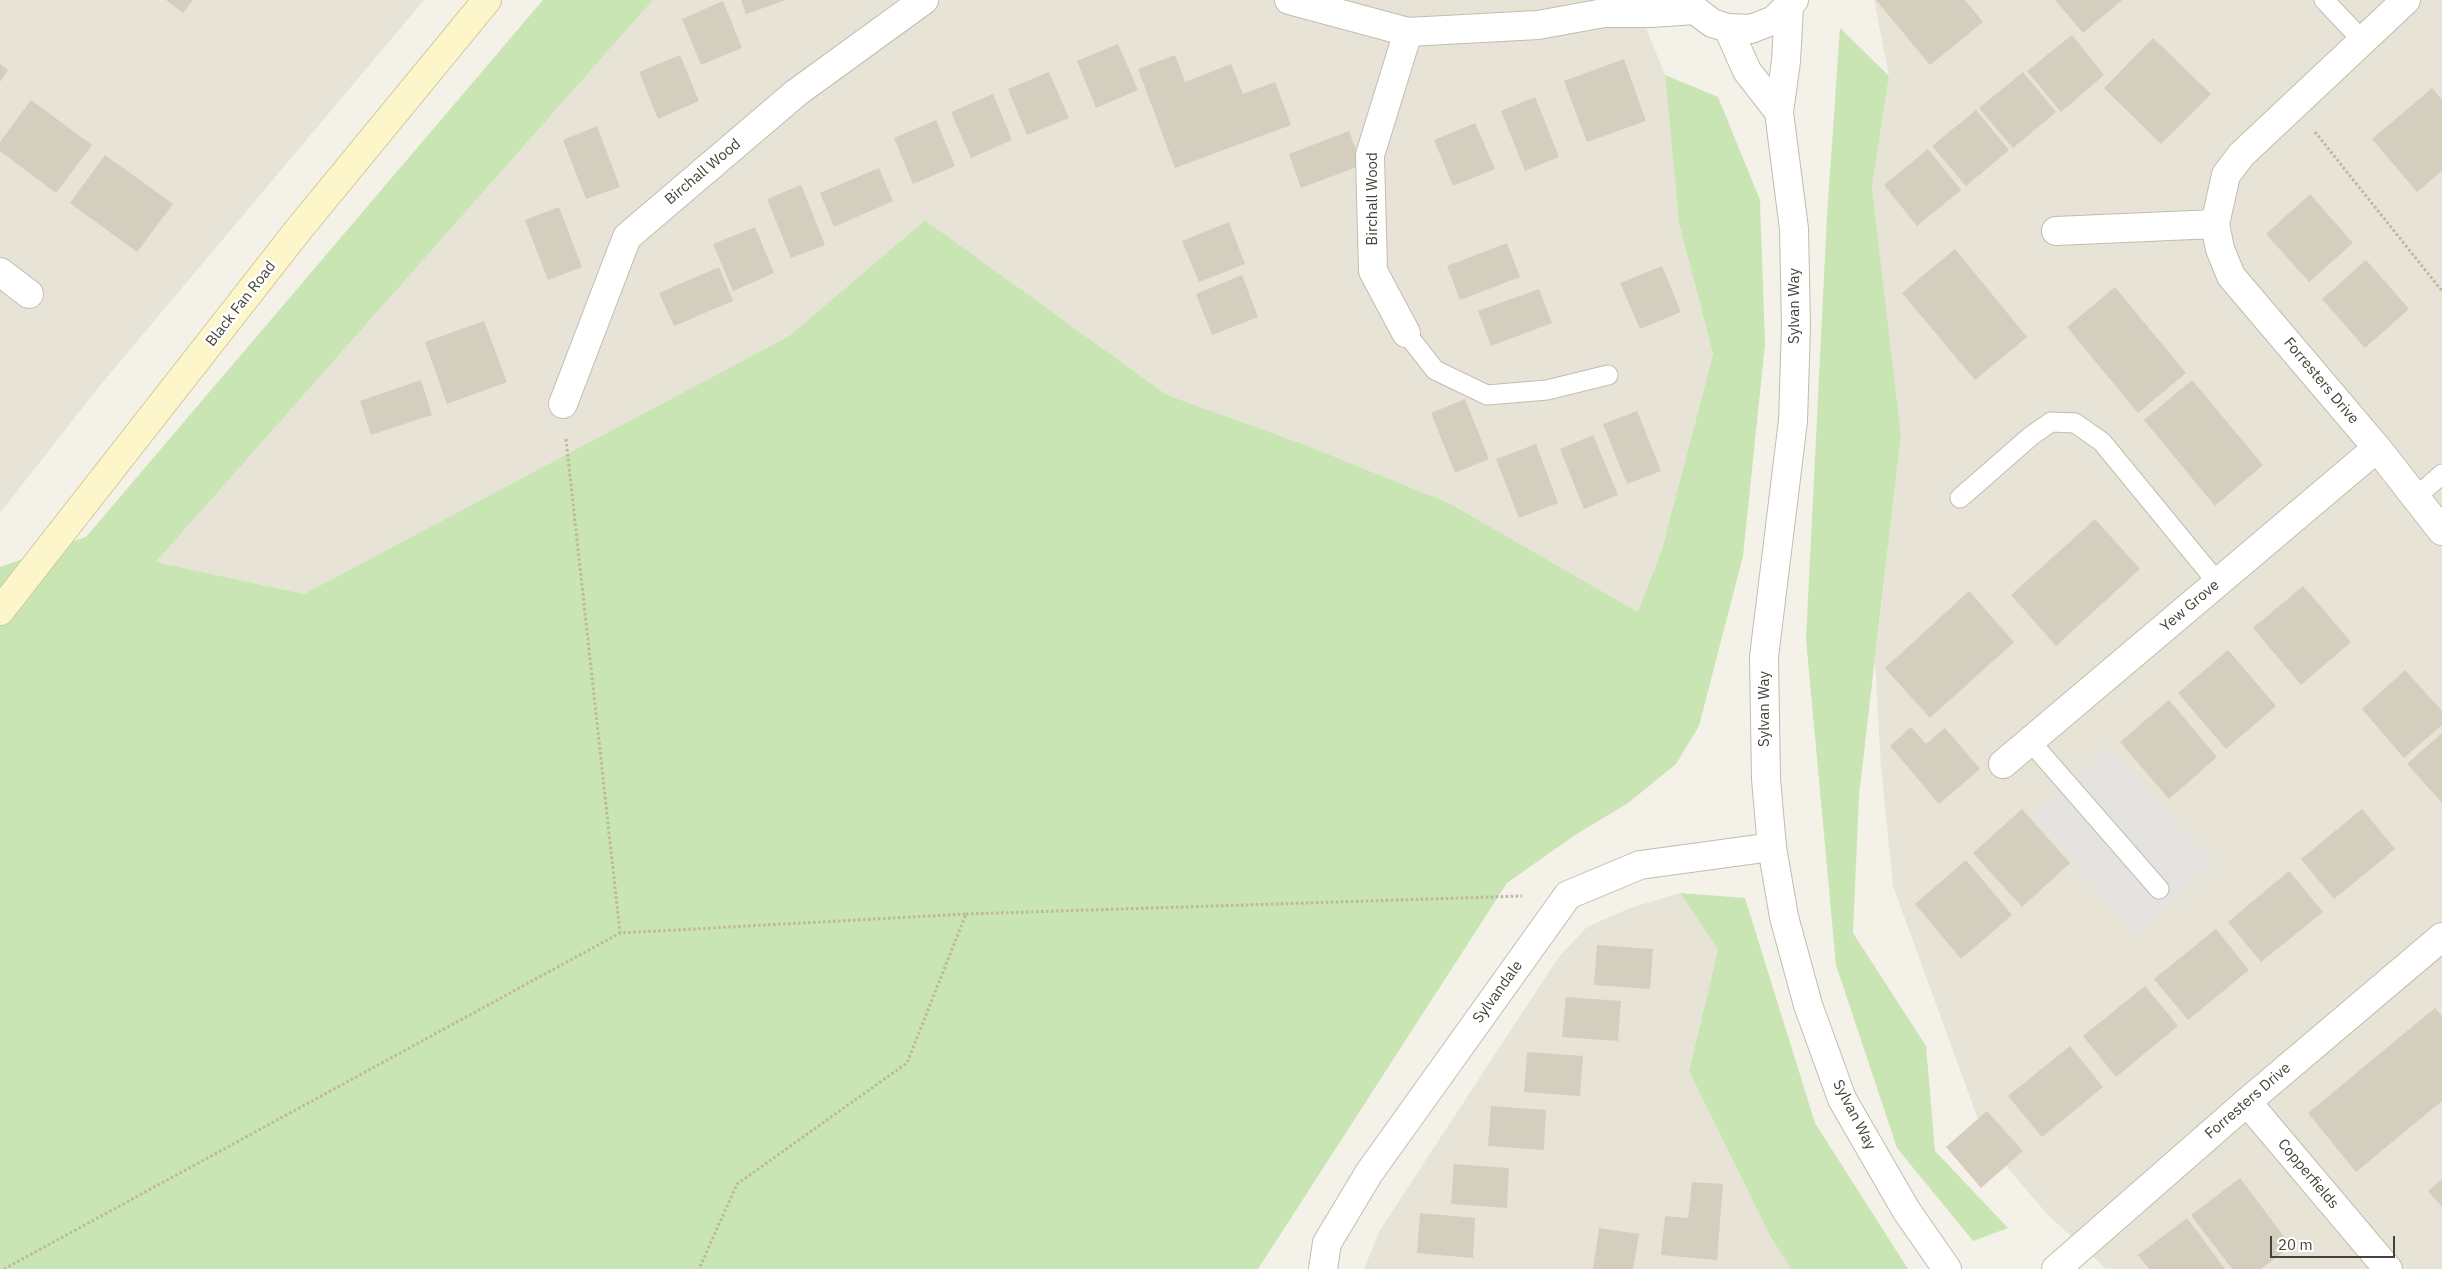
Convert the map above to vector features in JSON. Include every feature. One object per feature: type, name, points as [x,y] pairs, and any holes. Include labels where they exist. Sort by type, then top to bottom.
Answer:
[{"type":"main road","name":"Black Fan Road","points":[[0,611],[299,229],[487,0]]},
{"type":"street","name":"Birchall Wood","points":[[563,404],[627,236],[796,93],[924,0]]},
{"type":"street","points":[[1289,0],[1408,32],[1538,25],[1609,6],[1650,13],[1691,5],[1712,23],[1728,28],[1751,28],[1764,25],[1791,3]]},
{"type":"street","name":"Forresters Drive","points":[[2406,0],[2294,107],[2240,155],[2226,176],[2215,224],[2220,249],[2231,276],[2377,448],[2442,531]]},
{"type":"street","name":"Sylvan Way","points":[[1791,3],[1779,112],[1794,229],[1796,327],[1793,421],[1764,657],[1766,779],[1772,847],[1784,917],[1808,1005],[1842,1099],[1906,1210],[1947,1269]]},
{"type":"street","name":"Sylvan Way","points":[[1728,28],[1747,70],[1779,112]]},
{"type":"street","name":"Birchall Wood","points":[[1406,333],[1373,271],[1370,155],[1408,32]]},
{"type":"street","points":[[2056,231],[2215,224]]},
{"type":"street","points":[[0,272],[29,294]]},
{"type":"street","name":"Yew Grove","points":[[2003,764],[2377,448]]},
{"type":"street","points":[[1568,895],[1640,865],[1772,847]]},
{"type":"street","name":"Sylvandale","points":[[1323,1269],[1327,1244],[1369,1173],[1568,895]]},
{"type":"street","name":"Forresters Drive","points":[[2056,1269],[2246,1102],[2441,939]]},
{"type":"street","name":"Copperfields","points":[[2246,1102],[2388,1269]]},
{"type":"lane","points":[[2324,0],[2363,41]]},
{"type":"lane","points":[[1406,333],[1435,370],[1487,396],[1547,390],[1608,376]]},
{"type":"lane","points":[[1960,498],[2031,436],[2051,422],[2075,423],[2102,442],[2217,582]]},
{"type":"lane","points":[[2416,497],[2442,474]]},
{"type":"lane","points":[[2030,741],[2159,890]]},
{"type":"path","points":[[2294,107],[2442,291]]},
{"type":"path","points":[[563,404],[620,933]]},
{"type":"path","points":[[4,1269],[620,933],[966,914],[1568,895]]},
{"type":"path","points":[[699,1269],[737,1184],[907,1063],[966,914]]},
{"type":"shaded area","points":[[0,0],[424,0],[97,389],[0,513]]},
{"type":"shaded area","points":[[653,0],[1635,0],[1665,75],[1679,223],[1713,354],[1662,549],[1638,612],[1449,503],[1303,444],[1167,395],[925,220],[789,336],[304,594],[156,562]]},
{"type":"shaded area","points":[[1874,0],[2442,0],[2442,1269],[2106,1269],[2047,1214],[1987,1144],[1893,886],[1881,767],[1875,661],[1901,435],[1872,187],[1889,76]]},
{"type":"shaded area","points":[[2111,747],[2214,865],[2135,935],[2031,817]]},
{"type":"shaded area","points":[[1680,893],[1718,950],[1689,1071],[1770,1236],[1791,1269],[1364,1269],[1380,1230],[1558,958],[1587,927],[1630,908]]},
{"type":"green space","points":[[543,0],[653,0],[156,562],[304,594],[789,336],[925,220],[1167,395],[1303,444],[1449,503],[1638,612],[1662,549],[1713,354],[1679,223],[1665,75],[1718,97],[1760,200],[1765,344],[1743,556],[1699,726],[1676,764],[1628,803],[1575,835],[1507,883],[1258,1269],[0,1269],[0,567],[86,537]]},
{"type":"green space","points":[[1840,28],[1889,76],[1872,187],[1901,435],[1859,795],[1853,933],[1926,1046],[1935,1151],[2008,1228],[1973,1241],[1897,1148],[1836,965],[1806,639],[1827,216]]},
{"type":"green space","points":[[1680,893],[1745,898],[1815,1123],[1908,1269],[1791,1269],[1770,1236],[1689,1071],[1718,950]]},
{"type":"building","points":[[166,0],[193,0],[183,13]]},
{"type":"building","points":[[741,0],[786,0],[746,14]]},
{"type":"building","points":[[1876,0],[1965,0],[1983,22],[1930,65]]},
{"type":"building","points":[[2055,0],[2122,0],[2083,33]]},
{"type":"building","points":[[723,1],[742,48],[701,65],[682,19]]},
{"type":"building","points":[[2072,35],[2104,75],[2061,112],[2027,71]]},
{"type":"building","points":[[2153,38],[2211,94],[2161,144],[2104,88]]},
{"type":"building","points":[[1118,44],[1138,90],[1096,108],[1077,61]]},
{"type":"building","points":[[680,55],[699,101],[658,119],[639,72]]},
{"type":"building","points":[[1175,55],[1185,82],[1231,64],[1243,94],[1275,82],[1291,125],[1175,168],[1138,69]]},
{"type":"building","points":[[1624,59],[1646,121],[1587,142],[1564,81]]},
{"type":"building","points":[[0,64],[8,70],[0,82]]},
{"type":"building","points":[[1049,72],[1069,118],[1027,135],[1008,89]]},
{"type":"building","points":[[2023,72],[2056,112],[2013,148],[1979,108]]},
{"type":"building","points":[[2432,88],[2442,100],[2442,171],[2417,192],[2372,139]]},
{"type":"building","points":[[993,94],[1012,140],[971,158],[951,112]]},
{"type":"building","points":[[1535,97],[1559,157],[1525,171],[1501,111]]},
{"type":"building","points":[[31,100],[92,145],[56,193],[0,151],[0,142]]},
{"type":"building","points":[[1976,110],[2009,150],[1966,186],[1932,146]]},
{"type":"building","points":[[936,120],[955,166],[913,184],[894,138]]},
{"type":"building","points":[[1475,123],[1495,169],[1453,186],[1434,140]]},
{"type":"building","points":[[597,126],[620,187],[586,199],[563,140]]},
{"type":"building","points":[[1349,131],[1362,165],[1301,188],[1289,154]]},
{"type":"building","points":[[1928,149],[1961,190],[1917,226],[1884,185]]},
{"type":"building","points":[[105,155],[173,204],[137,252],[70,203]]},
{"type":"building","points":[[879,168],[893,201],[834,227],[820,193]]},
{"type":"building","points":[[801,185],[825,245],[791,258],[767,199]]},
{"type":"building","points":[[2310,194],[2353,243],[2309,282],[2266,234]]},
{"type":"building","points":[[559,207],[582,267],[548,280],[525,220]]},
{"type":"building","points":[[1229,222],[1245,264],[1199,282],[1182,241]]},
{"type":"building","points":[[755,227],[774,273],[733,291],[713,244]]},
{"type":"building","points":[[1507,243],[1520,277],[1460,300],[1447,266]]},
{"type":"building","points":[[1955,249],[2027,337],[1975,380],[1902,293]]},
{"type":"building","points":[[2366,260],[2409,309],[2365,348],[2322,299]]},
{"type":"building","points":[[1662,266],[1681,312],[1640,329],[1620,283]]},
{"type":"building","points":[[719,267],[733,301],[674,326],[659,293]]},
{"type":"building","points":[[1242,275],[1258,317],[1212,335],[1196,294]]},
{"type":"building","points":[[2115,287],[2186,373],[2138,413],[2067,327]]},
{"type":"building","points":[[1539,289],[1552,323],[1491,346],[1478,311]]},
{"type":"building","points":[[484,321],[507,382],[447,404],[425,342]]},
{"type":"building","points":[[421,380],[432,415],[371,435],[360,401]]},
{"type":"building","points":[[2192,380],[2263,465],[2215,506],[2144,420]]},
{"type":"building","points":[[1465,399],[1489,459],[1455,473],[1431,413]]},
{"type":"building","points":[[1637,411],[1661,471],[1627,484],[1603,424]]},
{"type":"building","points":[[1593,435],[1618,495],[1584,509],[1560,449]]},
{"type":"building","points":[[1536,444],[1558,503],[1519,518],[1496,459]]},
{"type":"building","points":[[2095,519],[2140,569],[2056,646],[2011,595]]},
{"type":"building","points":[[2303,586],[2351,642],[2301,685],[2253,628]]},
{"type":"building","points":[[1969,591],[2014,642],[1930,718],[1885,668]]},
{"type":"building","points":[[2228,650],[2276,706],[2226,749],[2178,693]]},
{"type":"building","points":[[2405,670],[2442,711],[2442,725],[2404,758],[2362,709]]},
{"type":"building","points":[[2169,700],[2217,757],[2169,799],[2120,742]]},
{"type":"building","points":[[1911,727],[1926,744],[1945,728],[1980,769],[1939,804],[1890,746]]},
{"type":"building","points":[[2442,733],[2442,803],[2407,764]]},
{"type":"building","points":[[2022,809],[2070,863],[2022,907],[1973,853]]},
{"type":"building","points":[[2362,809],[2395,849],[2334,899],[2301,859]]},
{"type":"building","points":[[1966,860],[2012,915],[1961,959],[1915,904]]},
{"type":"building","points":[[2289,871],[2323,912],[2261,962],[2228,922]]},
{"type":"building","points":[[2216,929],[2249,970],[2188,1020],[2154,979]]},
{"type":"building","points":[[1597,945],[1653,949],[1650,989],[1594,985]]},
{"type":"building","points":[[2145,986],[2178,1026],[2116,1077],[2083,1036]]},
{"type":"building","points":[[1566,997],[1621,1001],[1618,1041],[1562,1037]]},
{"type":"building","points":[[2435,1008],[2442,1016],[2442,1101],[2356,1172],[2308,1113]]},
{"type":"building","points":[[2070,1046],[2103,1087],[2042,1137],[2008,1096]]},
{"type":"building","points":[[1527,1052],[1583,1056],[1580,1096],[1524,1092]]},
{"type":"building","points":[[1491,1106],[1546,1110],[1544,1150],[1488,1146]]},
{"type":"building","points":[[1987,1111],[2023,1151],[1981,1188],[1946,1147]]},
{"type":"building","points":[[1454,1164],[1509,1168],[1507,1208],[1451,1204]]},
{"type":"building","points":[[2240,1178],[2291,1246],[2261,1269],[2232,1269],[2191,1215]]},
{"type":"building","points":[[2442,1179],[2442,1207],[2428,1191]]},
{"type":"building","points":[[1692,1182],[1723,1184],[1717,1260],[1661,1255],[1665,1216],[1688,1218]]},
{"type":"building","points":[[1420,1213],[1475,1218],[1473,1258],[1417,1253]]},
{"type":"building","points":[[2187,1218],[2225,1269],[2149,1269],[2138,1255]]},
{"type":"building","points":[[1599,1228],[1639,1234],[1633,1269],[1593,1269]]}]
